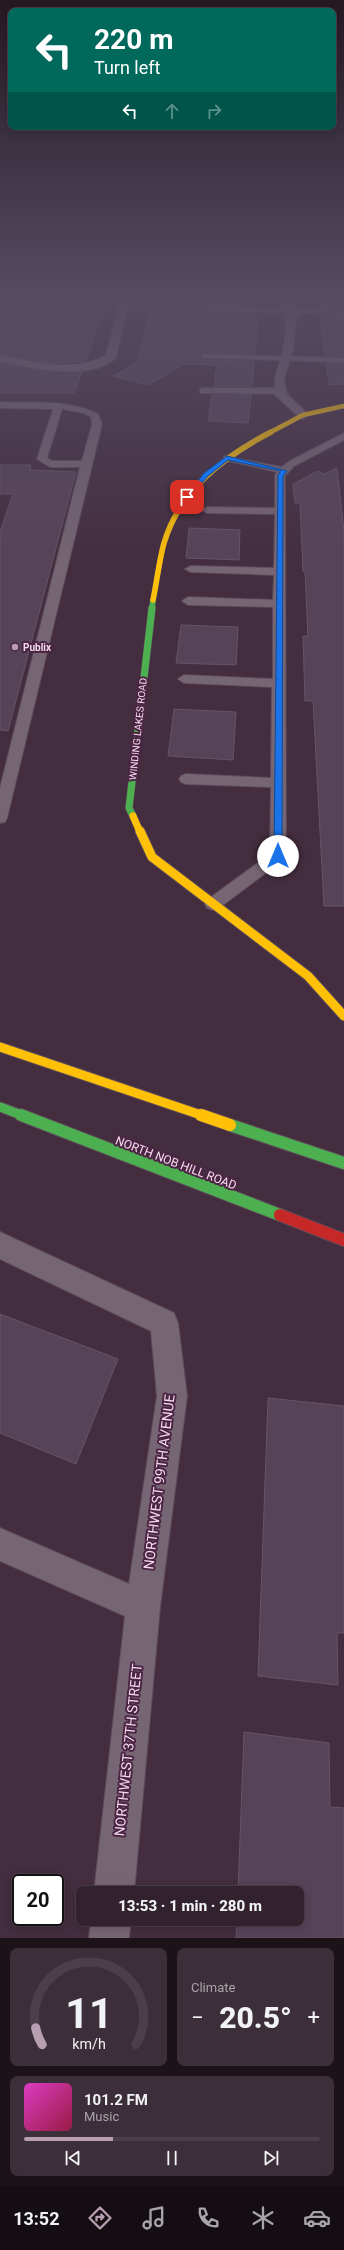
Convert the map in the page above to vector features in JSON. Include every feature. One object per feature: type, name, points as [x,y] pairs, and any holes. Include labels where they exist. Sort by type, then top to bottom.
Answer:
[{"type":"street","points":[[280,385],[281,395],[303,415]]},
{"type":"street","name":"WINDING LAKES ROAD","points":[[344,406],[303,415],[240,448],[206,474],[178,508],[164,543],[150,624],[129,808],[152,857],[308,976],[344,1016]]},
{"type":"street","points":[[0,1048],[344,1163]]},
{"type":"street","name":"NORTH NOB HILL ROAD","points":[[0,1107],[344,1240]]},
{"type":"street","name":"NORTHWEST 99TH AVENUE","points":[[0,1245],[164,1323],[172,1396],[143,1607]]},
{"type":"street","points":[[0,1544],[143,1607]]},
{"type":"street","name":"NORTHWEST 37TH STREET","points":[[115,1886],[143,1607]]},
{"type":"street","points":[[109,1938],[110,1926]]},
{"type":"lane","points":[[203,391],[280,391]]},
{"type":"lane","points":[[0,405],[58,407],[87,410],[95,416],[97,424],[0,818]]},
{"type":"lane","points":[[58,407],[42,459],[50,464],[86,464]]},
{"type":"lane","points":[[213,904],[278,856],[280,475],[291,464],[344,436]]},
{"type":"lane","points":[[227,458],[285,471]]},
{"type":"lane","points":[[207,510],[280,510]]},
{"type":"lane","points":[[191,569],[280,572]]},
{"type":"lane","points":[[188,601],[280,604]]},
{"type":"lane","points":[[184,679],[279,683]]},
{"type":"lane","points":[[186,779],[279,783]]},
{"type":"building","points":[[0,385],[77,385],[74,393],[0,393]]},
{"type":"building","points":[[214,385],[252,385],[252,386]]},
{"type":"building","points":[[212,395],[251,395],[248,423],[208,421]]},
{"type":"building","name":"Publix","points":[[0,465],[31,465],[30,470],[76,472],[8,731],[0,730],[0,532],[13,494],[0,494]]},
{"type":"building","points":[[337,468],[344,531],[344,906],[324,906],[313,701],[305,701],[303,636],[308,636],[300,503],[295,503],[293,484],[318,471],[325,474]]},
{"type":"building","points":[[189,528],[240,530],[239,560],[186,558]]},
{"type":"building","points":[[181,625],[238,627],[236,665],[176,663]]},
{"type":"building","points":[[174,709],[236,712],[233,760],[168,756]]},
{"type":"building","points":[[0,1314],[118,1359],[76,1464],[0,1433]]},
{"type":"building","points":[[268,1398],[344,1406],[344,1633],[337,1633],[338,1685],[258,1676]]},
{"type":"building","points":[[244,1732],[329,1743],[330,1807],[344,1808],[344,1938],[236,1938],[237,1926],[304,1926],[304,1886],[238,1886]]},
{"type":"traffic: fast","points":[[133,816],[129,808],[149,624],[153,600]]},
{"type":"traffic: fast","points":[[0,1107],[280,1215]]},
{"type":"traffic: fast","points":[[230,1125],[344,1163]]},
{"type":"traffic: slow","points":[[153,600],[164,543],[178,508],[206,475],[240,448],[303,415],[344,406]]},
{"type":"traffic: slow","points":[[133,816],[152,857],[308,976],[344,1016]]},
{"type":"traffic: slow","points":[[0,1047],[230,1125]]},
{"type":"traffic: jam","points":[[280,1215],[344,1240]]},
{"type":"place","name":"Publix","points":[[15,647]]},
{"type":"route","points":[[187,497],[206,474],[227,458],[285,471],[280,475],[278,856]]}]
